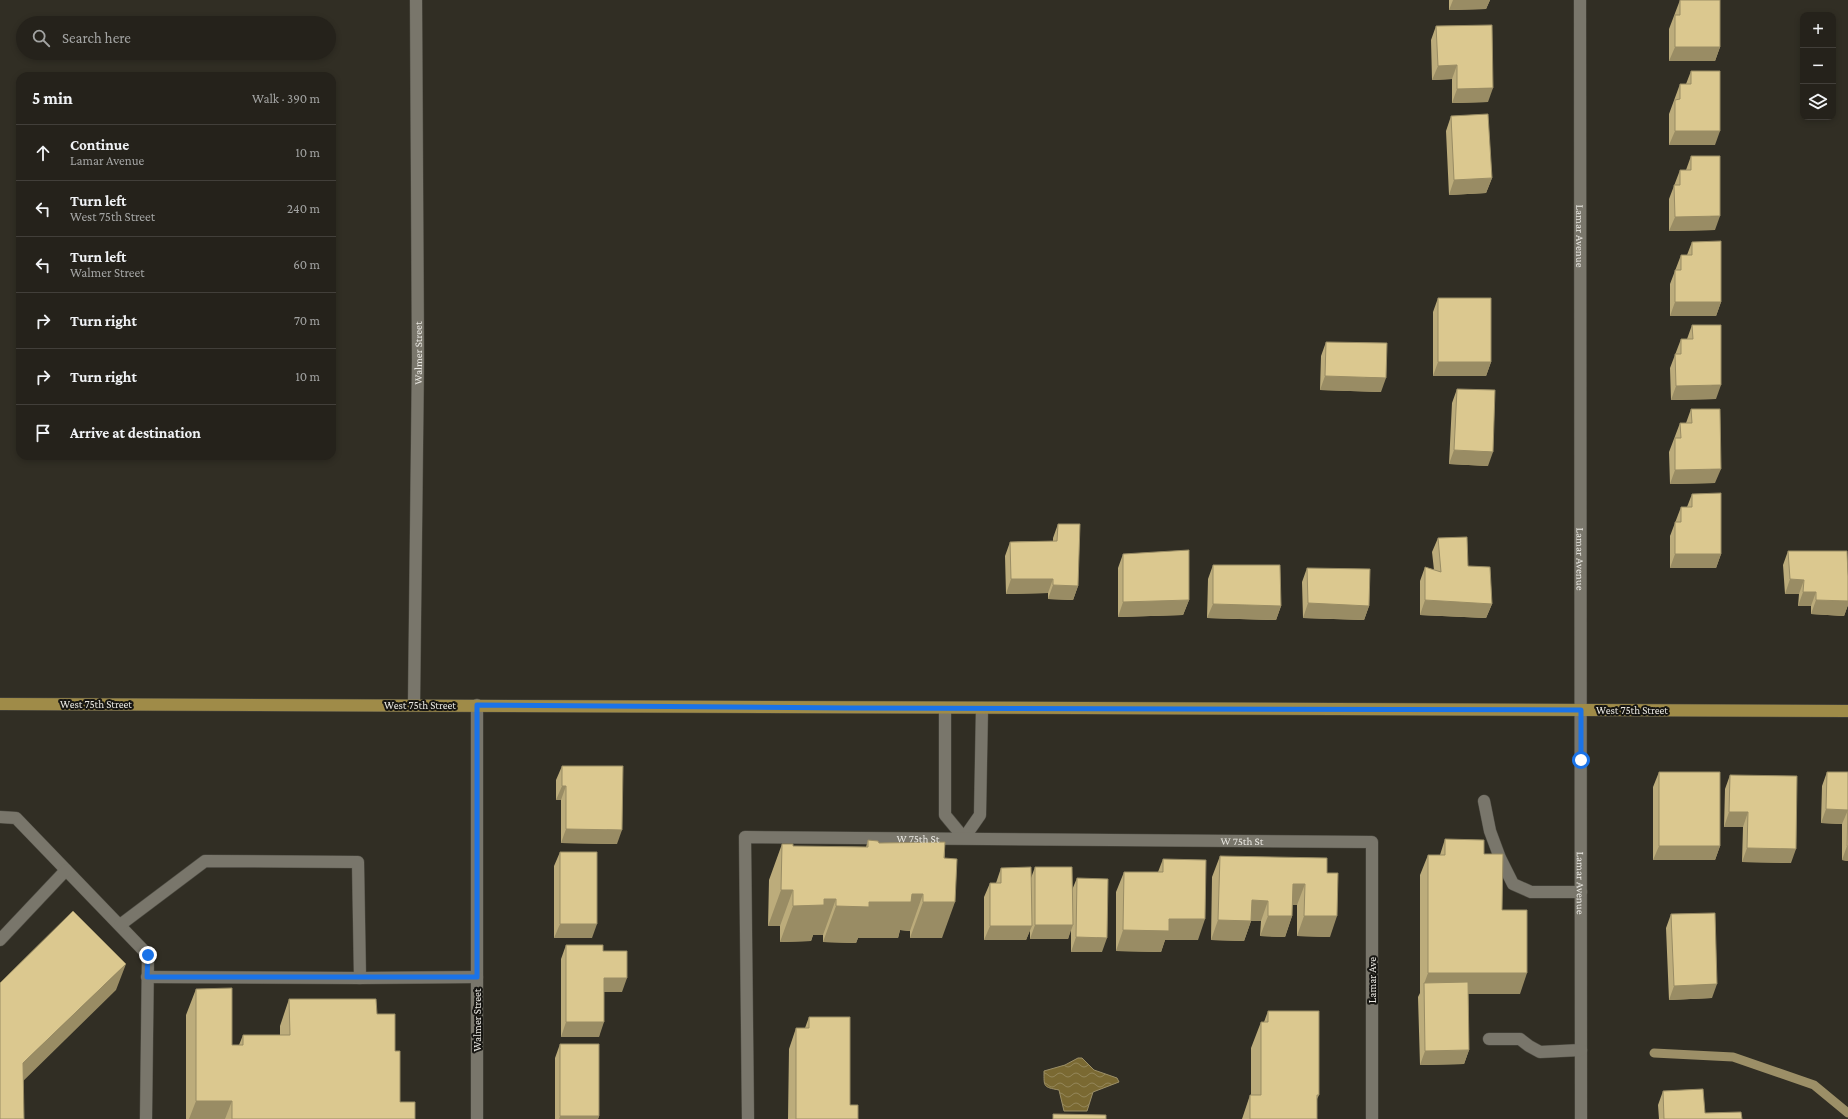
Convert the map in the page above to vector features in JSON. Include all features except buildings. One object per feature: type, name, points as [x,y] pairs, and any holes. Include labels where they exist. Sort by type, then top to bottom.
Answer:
[{"type":"main road","name":"West 75th Street","points":[[0,704],[1848,711]]},
{"type":"street","name":"Walmer Street","points":[[414,705],[418,360],[416,0]]},
{"type":"street","name":"Lamar Avenue","points":[[1580,0],[1581,1119]]},
{"type":"street","name":"Walmer Street","points":[[477,705],[477,1119]]},
{"type":"street","points":[[945,708],[945,815],[964,838],[980,815],[982,708]]},
{"type":"street","points":[[1484,802],[1490,831],[1500,858],[1513,884],[1531,892],[1581,892]]},
{"type":"street","points":[[0,817],[16,818],[148,955],[146,1119]]},
{"type":"street","name":"W 75th St","points":[[748,1119],[745,837],[1372,842]]},
{"type":"street","name":"Lamar Ave","points":[[1372,842],[1372,1119]]},
{"type":"street","points":[[120,925],[206,861],[358,862],[360,978]]},
{"type":"street","points":[[0,940],[66,870]]},
{"type":"street","points":[[147,977],[477,977]]},
{"type":"street","points":[[1489,1039],[1520,1039],[1540,1052],[1581,1050]]},
{"type":"water","points":[[1078,1058],[1082,1058],[1094,1070],[1117,1078],[1119,1082],[1093,1092],[1087,1111],[1064,1111],[1059,1090],[1047,1087],[1044,1080],[1044,1071],[1065,1065]]},
{"type":"waterway","points":[[1654,1053],[1733,1057],[1814,1085],[1848,1113]]},
{"type":"route","points":[[148,955],[147,977],[477,977],[477,705],[848,708],[1581,710],[1581,760]]}]
